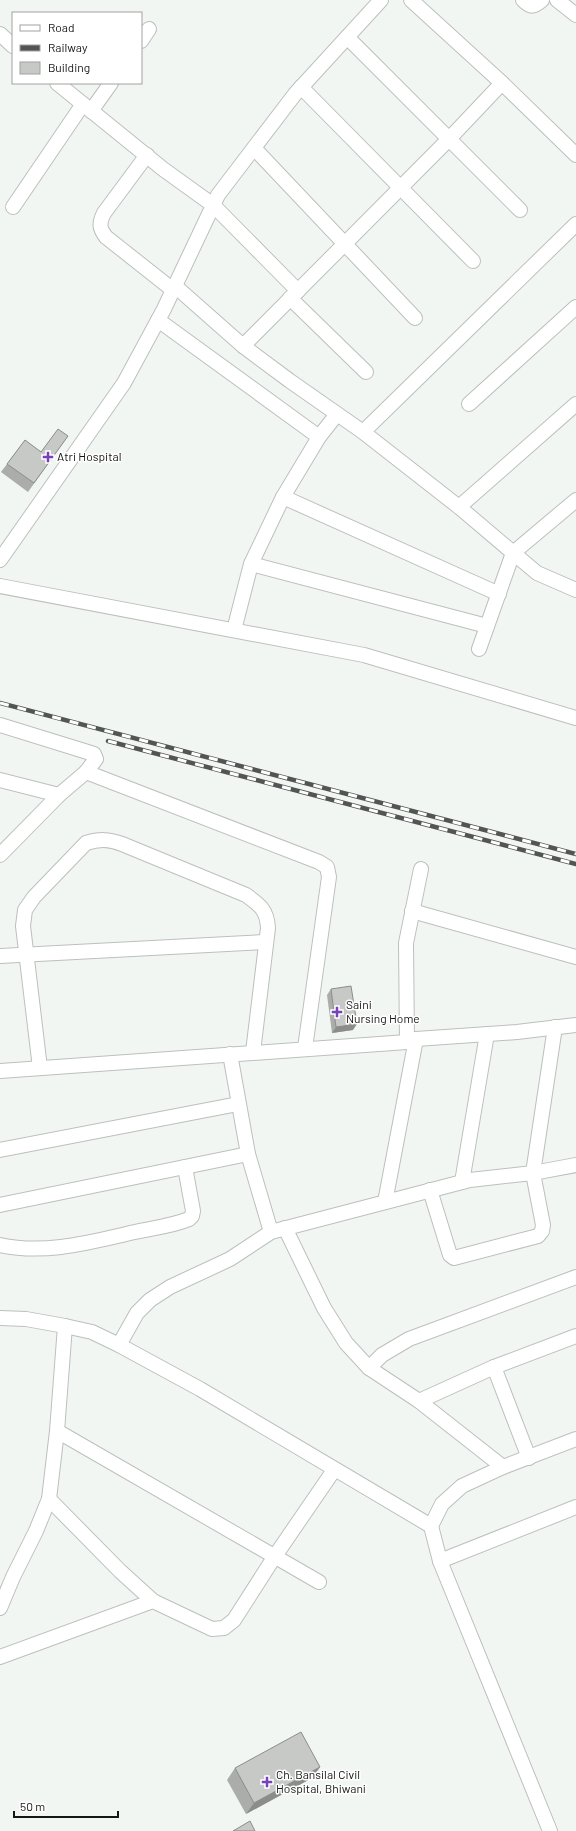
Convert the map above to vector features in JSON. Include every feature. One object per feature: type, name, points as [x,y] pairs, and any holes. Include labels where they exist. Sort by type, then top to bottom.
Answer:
[{"type":"street","points":[[0,560],[124,383],[174,288],[218,195],[301,87],[381,0]]},
{"type":"street","points":[[411,0],[502,83],[576,155]]},
{"type":"street","points":[[523,0],[531,6],[535,6],[542,0]]},
{"type":"street","points":[[557,0],[576,15]]},
{"type":"street","points":[[142,39],[149,29]]},
{"type":"street","points":[[0,34],[12,45]]},
{"type":"street","points":[[347,37],[520,210]]},
{"type":"street","points":[[243,346],[449,139],[502,83]]},
{"type":"street","points":[[58,84],[147,155],[214,205],[366,372]]},
{"type":"street","points":[[14,207],[87,107],[110,84]]},
{"type":"street","points":[[301,87],[473,261]]},
{"type":"street","points":[[254,148],[415,318]]},
{"type":"street","points":[[147,155],[104,213],[100,222],[100,229],[106,236],[174,288],[243,346],[363,432],[458,507],[538,573],[574,588]]},
{"type":"street","points":[[363,432],[576,224]]},
{"type":"street","points":[[469,404],[576,307]]},
{"type":"street","points":[[158,320],[319,437]]},
{"type":"street","points":[[458,507],[576,404]]},
{"type":"street","points":[[234,630],[251,564],[283,497],[319,437],[338,414]]},
{"type":"street","points":[[283,497],[499,594]]},
{"type":"street","points":[[479,649],[513,553],[576,500]]},
{"type":"street","points":[[251,564],[487,626]]},
{"type":"street","points":[[0,586],[364,655],[576,718]]},
{"type":"street","points":[[0,726],[94,754],[96,759],[86,772],[59,795],[0,856]]},
{"type":"street","points":[[86,772],[319,862],[327,867],[329,877],[305,1048]]},
{"type":"street","points":[[0,780],[59,795]]},
{"type":"street","points":[[40,1068],[23,926],[25,910],[34,897],[86,843],[98,840],[110,840],[122,844],[246,895],[260,904],[267,918],[268,928],[265,942],[253,1052]]},
{"type":"street","points":[[385,1202],[412,1040],[406,943],[421,869]]},
{"type":"street","points":[[412,911],[576,957]]},
{"type":"street","points":[[0,956],[265,942]]},
{"type":"street","points":[[0,1071],[487,1034],[576,1024]]},
{"type":"street","points":[[430,1190],[450,1255],[457,1258],[538,1236],[542,1231],[543,1225],[533,1173],[555,1027]]},
{"type":"street","points":[[462,1182],[487,1034]]},
{"type":"street","points":[[230,1054],[248,1154],[271,1232]]},
{"type":"street","points":[[0,1150],[238,1104]]},
{"type":"street","points":[[0,1205],[248,1154]]},
{"type":"street","points":[[119,1345],[137,1313],[150,1300],[170,1287],[230,1259],[271,1232],[462,1182],[533,1173],[576,1165]]},
{"type":"street","points":[[0,1245],[27,1249],[52,1249],[81,1244],[188,1219],[192,1216],[193,1211],[185,1167]]},
{"type":"street","points":[[285,1228],[324,1308],[346,1343],[369,1368],[419,1401],[503,1467]]},
{"type":"street","points":[[369,1368],[382,1356],[409,1339],[576,1277]]},
{"type":"street","points":[[0,1318],[26,1319],[92,1332],[119,1345],[200,1389],[334,1470],[431,1526]]},
{"type":"street","points":[[0,1608],[13,1577],[36,1531],[49,1499],[58,1431],[65,1326]]},
{"type":"street","points":[[419,1401],[494,1367],[576,1336]]},
{"type":"street","points":[[494,1367],[528,1458]]},
{"type":"street","points":[[58,1431],[319,1582]]},
{"type":"street","points":[[550,1831],[440,1561],[431,1526],[442,1504],[462,1486],[503,1467],[576,1439]]},
{"type":"street","points":[[49,1499],[120,1571],[153,1601],[212,1629],[224,1628],[234,1620],[275,1556],[334,1470]]},
{"type":"street","points":[[440,1561],[576,1507]]},
{"type":"street","points":[[0,1657],[153,1601]]},
{"type":"building","points":[[58,429],[68,436],[34,483],[7,464],[25,440],[41,452]]},
{"type":"building","points":[[351,986],[357,1024],[336,1027],[331,989]]},
{"type":"building","points":[[301,1732],[320,1767],[254,1803],[235,1768]]},
{"type":"building","points":[[250,1821],[255,1831],[233,1831]]},
{"type":"railway","points":[[0,703],[576,854]]},
{"type":"railway","points":[[108,741],[576,864]]},
{"type":"place","name":"Atri Hospital","points":[[48,457]]},
{"type":"place","name":"Saini Nursing Home","points":[[337,1012]]},
{"type":"place","name":"Ch. Bansilal Civil Hospital, Bhiwani","points":[[267,1782]]}]
